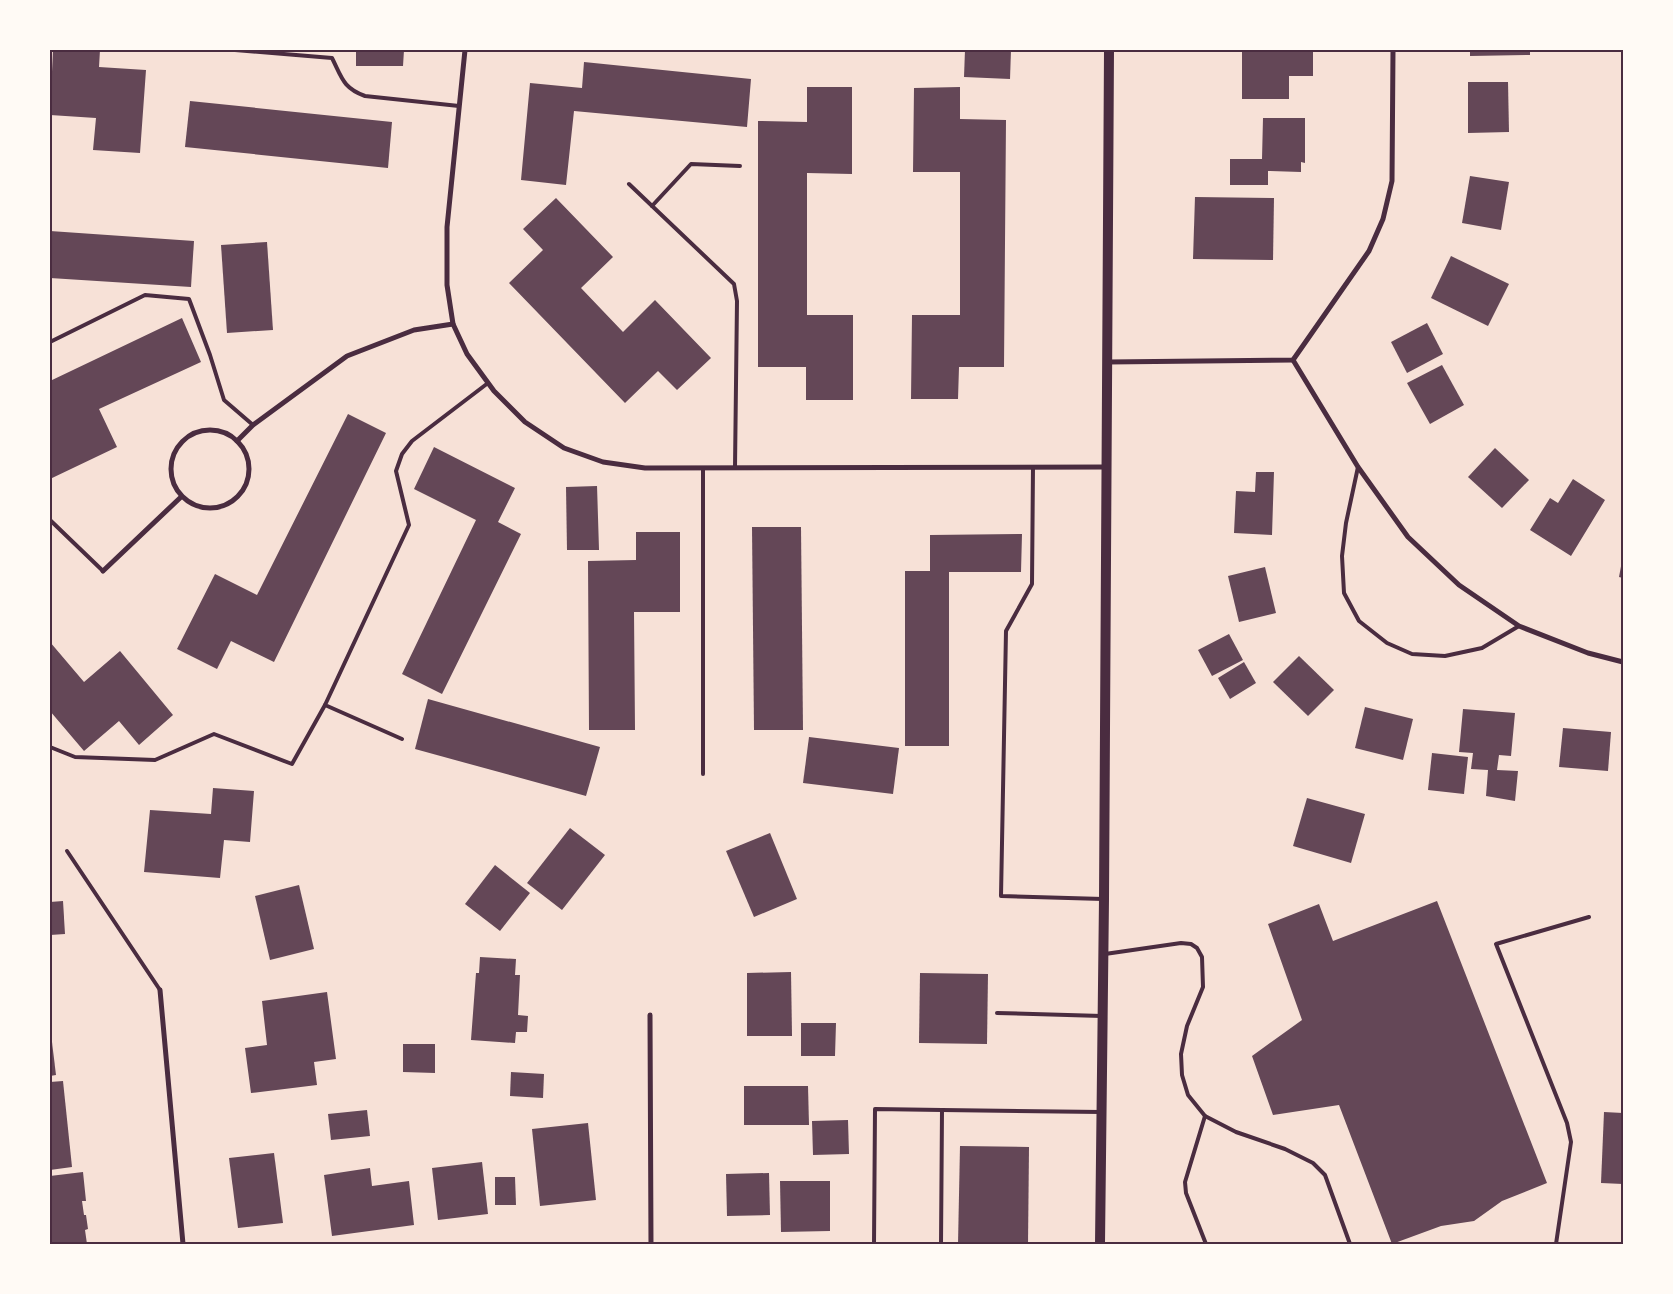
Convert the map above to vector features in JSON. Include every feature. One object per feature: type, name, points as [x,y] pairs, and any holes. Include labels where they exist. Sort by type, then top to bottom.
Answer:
[{"type":"main road","points":[[1100,1244],[1110,50]]},
{"type":"street","points":[[465,50],[447,227],[447,285],[454,324],[468,354],[494,391],[525,422],[564,448],[603,462],[645,468],[1107,467]]},
{"type":"street","points":[[1293,360],[1369,250],[1383,219],[1392,181],[1393,50]]},
{"type":"street","points":[[237,441],[253,425],[347,356],[414,330],[454,324]]},
{"type":"street","points":[[1108,362],[1293,360]]},
{"type":"street","points":[[1293,360],[1358,467],[1408,537],[1459,584],[1519,626],[1588,653],[1623,662]]},
{"type":"street","points":[[212,430],[226,433],[237,441],[246,452],[249,466],[248,479],[242,492],[232,502],[220,508],[206,509],[193,505],[182,497],[174,486],[170,473],[171,459],[177,447],[186,437],[199,431],[212,430]]},
{"type":"street","points":[[103,571],[182,497]]},
{"type":"street","points":[[160,990],[183,1244]]},
{"type":"street","points":[[650,1015],[651,1244]]},
{"type":"lane","points":[[235,50],[332,58],[344,83],[352,91],[365,96],[459,106]]},
{"type":"lane","points":[[652,206],[691,164],[740,166]]},
{"type":"lane","points":[[629,184],[734,284],[737,301],[734,468]]},
{"type":"lane","points":[[50,342],[145,295],[189,299],[210,355],[224,400],[253,425]]},
{"type":"lane","points":[[50,747],[75,757],[155,760],[214,734],[292,764],[325,704],[409,525],[396,471],[402,454],[412,441],[488,383]]},
{"type":"lane","points":[[1358,467],[1346,522],[1342,556],[1344,593],[1359,621],[1387,643],[1412,654],[1445,656],[1482,648],[1519,626]]},
{"type":"lane","points":[[703,468],[703,774]]},
{"type":"lane","points":[[1033,468],[1032,584],[1006,630],[1001,896],[1104,900]]},
{"type":"lane","points":[[50,520],[103,571]]},
{"type":"lane","points":[[325,704],[402,739]]},
{"type":"lane","points":[[67,851],[160,990]]},
{"type":"lane","points":[[1556,1244],[1571,1142],[1567,1123],[1496,944],[1589,917]]},
{"type":"lane","points":[[1102,954],[1181,943],[1191,944],[1200,953],[1202,957],[1203,987],[1187,1026],[1181,1054],[1182,1075],[1188,1095],[1205,1116],[1236,1132],[1285,1149],[1313,1163],[1325,1174],[1350,1244]]},
{"type":"lane","points":[[997,1013],[1102,1016]]},
{"type":"lane","points":[[874,1244],[875,1109],[1101,1112]]},
{"type":"lane","points":[[941,1244],[942,1110]]},
{"type":"lane","points":[[1205,1116],[1185,1182],[1186,1193],[1206,1244]]},
{"type":"building","points":[[53,50],[100,50],[99,67],[146,70],[140,153],[93,150],[96,118],[50,115]]},
{"type":"building","points":[[356,50],[404,50],[403,66],[356,66]]},
{"type":"building","points":[[965,50],[1011,50],[1010,79],[964,77]]},
{"type":"building","points":[[1242,50],[1313,50],[1313,76],[1289,76],[1289,99],[1242,99]]},
{"type":"building","points":[[1470,50],[1530,50],[1530,55],[1470,56]]},
{"type":"building","points":[[584,62],[751,79],[747,127],[574,111],[566,185],[521,180],[530,83],[582,88]]},
{"type":"building","points":[[1468,82],[1508,82],[1509,132],[1468,133]]},
{"type":"building","points":[[807,87],[852,87],[852,174],[807,173],[807,315],[853,315],[853,400],[806,400],[806,367],[758,367],[758,121],[807,122]]},
{"type":"building","points":[[960,87],[960,119],[1006,120],[1004,367],[959,367],[958,399],[911,399],[912,315],[960,315],[960,172],[913,172],[914,88]]},
{"type":"building","points":[[190,101],[392,122],[388,168],[185,147]]},
{"type":"building","points":[[1263,118],[1305,118],[1305,163],[1301,162],[1301,172],[1268,171],[1268,185],[1230,185],[1230,159],[1262,159]]},
{"type":"building","points":[[1470,176],[1509,182],[1501,230],[1462,223]]},
{"type":"building","points":[[1195,197],[1274,198],[1273,260],[1193,259]]},
{"type":"building","points":[[556,198],[613,257],[581,288],[623,332],[655,300],[711,358],[677,390],[658,371],[625,403],[509,283],[543,250],[523,229]]},
{"type":"building","points":[[50,231],[194,241],[191,287],[50,278]]},
{"type":"building","points":[[267,242],[273,330],[227,333],[221,245]]},
{"type":"building","points":[[1451,256],[1509,284],[1488,326],[1431,298]]},
{"type":"building","points":[[182,318],[201,362],[99,409],[117,447],[50,479],[50,381]]},
{"type":"building","points":[[1427,323],[1443,354],[1407,373],[1391,342]]},
{"type":"building","points":[[1442,365],[1464,405],[1430,424],[1407,383]]},
{"type":"building","points":[[348,414],[386,433],[274,662],[231,641],[217,669],[177,649],[215,574],[257,595]]},
{"type":"building","points":[[434,447],[515,488],[498,522],[521,534],[442,694],[402,674],[476,520],[414,489]]},
{"type":"building","points":[[1495,448],[1529,480],[1502,508],[1468,477]]},
{"type":"building","points":[[1256,472],[1274,472],[1272,535],[1234,533],[1236,491],[1255,492]]},
{"type":"building","points":[[1573,479],[1605,500],[1571,556],[1530,530],[1550,498],[1558,503]]},
{"type":"building","points":[[597,486],[599,550],[567,550],[566,487]]},
{"type":"building","points":[[752,527],[801,527],[803,730],[754,730]]},
{"type":"building","points":[[636,532],[680,532],[680,612],[634,612],[635,730],[589,730],[588,561],[636,560]]},
{"type":"building","points":[[1022,534],[1021,572],[949,572],[949,746],[905,746],[905,571],[930,571],[930,535]]},
{"type":"building","points":[[1623,561],[1623,578],[1619,577]]},
{"type":"building","points":[[1265,567],[1276,613],[1239,622],[1228,576]]},
{"type":"building","points":[[1229,634],[1243,660],[1212,676],[1198,650]]},
{"type":"building","points":[[50,642],[84,682],[120,651],[173,715],[139,745],[119,721],[84,751],[50,711]]},
{"type":"building","points":[[1299,656],[1334,690],[1308,716],[1273,682]]},
{"type":"building","points":[[1244,662],[1256,683],[1230,699],[1218,678]]},
{"type":"building","points":[[428,699],[600,747],[586,796],[415,749]]},
{"type":"building","points":[[1365,707],[1413,719],[1403,760],[1355,748]]},
{"type":"building","points":[[1463,709],[1515,713],[1511,756],[1499,755],[1497,770],[1518,771],[1515,801],[1486,796],[1488,770],[1471,769],[1473,753],[1459,752]]},
{"type":"building","points":[[1563,728],[1611,732],[1608,771],[1559,767]]},
{"type":"building","points":[[809,737],[899,748],[893,794],[803,783]]},
{"type":"building","points":[[1432,753],[1468,757],[1464,794],[1428,790]]},
{"type":"building","points":[[213,788],[254,791],[250,842],[224,840],[220,878],[144,872],[150,810],[211,814]]},
{"type":"building","points":[[1307,798],[1365,814],[1351,863],[1293,846]]},
{"type":"building","points":[[570,828],[605,855],[562,910],[527,883]]},
{"type":"building","points":[[770,833],[797,899],[754,917],[726,851]]},
{"type":"building","points":[[495,865],[530,893],[500,931],[465,904]]},
{"type":"building","points":[[299,885],[314,949],[270,960],[255,896]]},
{"type":"building","points":[[63,901],[65,934],[50,935],[50,902]]},
{"type":"building","points":[[1437,901],[1547,1183],[1502,1201],[1474,1221],[1441,1226],[1392,1244],[1339,1105],[1273,1115],[1252,1056],[1302,1020],[1268,924],[1319,904],[1333,941]]},
{"type":"building","points":[[480,957],[516,959],[515,975],[520,975],[518,1015],[528,1016],[527,1032],[516,1032],[515,1043],[471,1040],[476,973],[479,973]]},
{"type":"building","points":[[791,972],[792,1036],[747,1036],[747,973]]},
{"type":"building","points":[[920,973],[988,974],[987,1044],[919,1043]]},
{"type":"building","points":[[327,992],[336,1059],[314,1062],[317,1085],[251,1093],[245,1048],[267,1045],[262,1001]]},
{"type":"building","points":[[801,1023],[836,1023],[835,1056],[801,1056]]},
{"type":"building","points":[[50,1034],[56,1075],[50,1076]]},
{"type":"building","points":[[403,1044],[435,1044],[435,1073],[403,1072]]},
{"type":"building","points":[[511,1072],[544,1074],[543,1098],[510,1096]]},
{"type":"building","points":[[63,1081],[72,1167],[50,1170],[50,1082]]},
{"type":"building","points":[[744,1086],[808,1086],[809,1125],[744,1125]]},
{"type":"building","points":[[367,1110],[370,1136],[331,1140],[328,1114]]},
{"type":"building","points":[[1604,1112],[1623,1113],[1623,1184],[1601,1183]]},
{"type":"building","points":[[848,1120],[849,1154],[813,1155],[812,1121]]},
{"type":"building","points":[[588,1123],[596,1200],[540,1206],[532,1129]]},
{"type":"building","points":[[960,1146],[1029,1147],[1028,1244],[958,1244]]},
{"type":"building","points":[[274,1153],[283,1223],[238,1228],[229,1158]]},
{"type":"building","points":[[482,1162],[488,1214],[438,1220],[432,1168]]},
{"type":"building","points":[[370,1168],[372,1186],[409,1181],[414,1225],[332,1236],[324,1175]]},
{"type":"building","points":[[83,1172],[86,1201],[82,1201],[88,1229],[85,1230],[87,1244],[50,1244],[50,1176]]},
{"type":"building","points":[[769,1173],[770,1215],[727,1216],[726,1174]]},
{"type":"building","points":[[495,1177],[515,1177],[516,1205],[495,1205]]},
{"type":"building","points":[[780,1181],[830,1181],[830,1231],[781,1232]]}]
